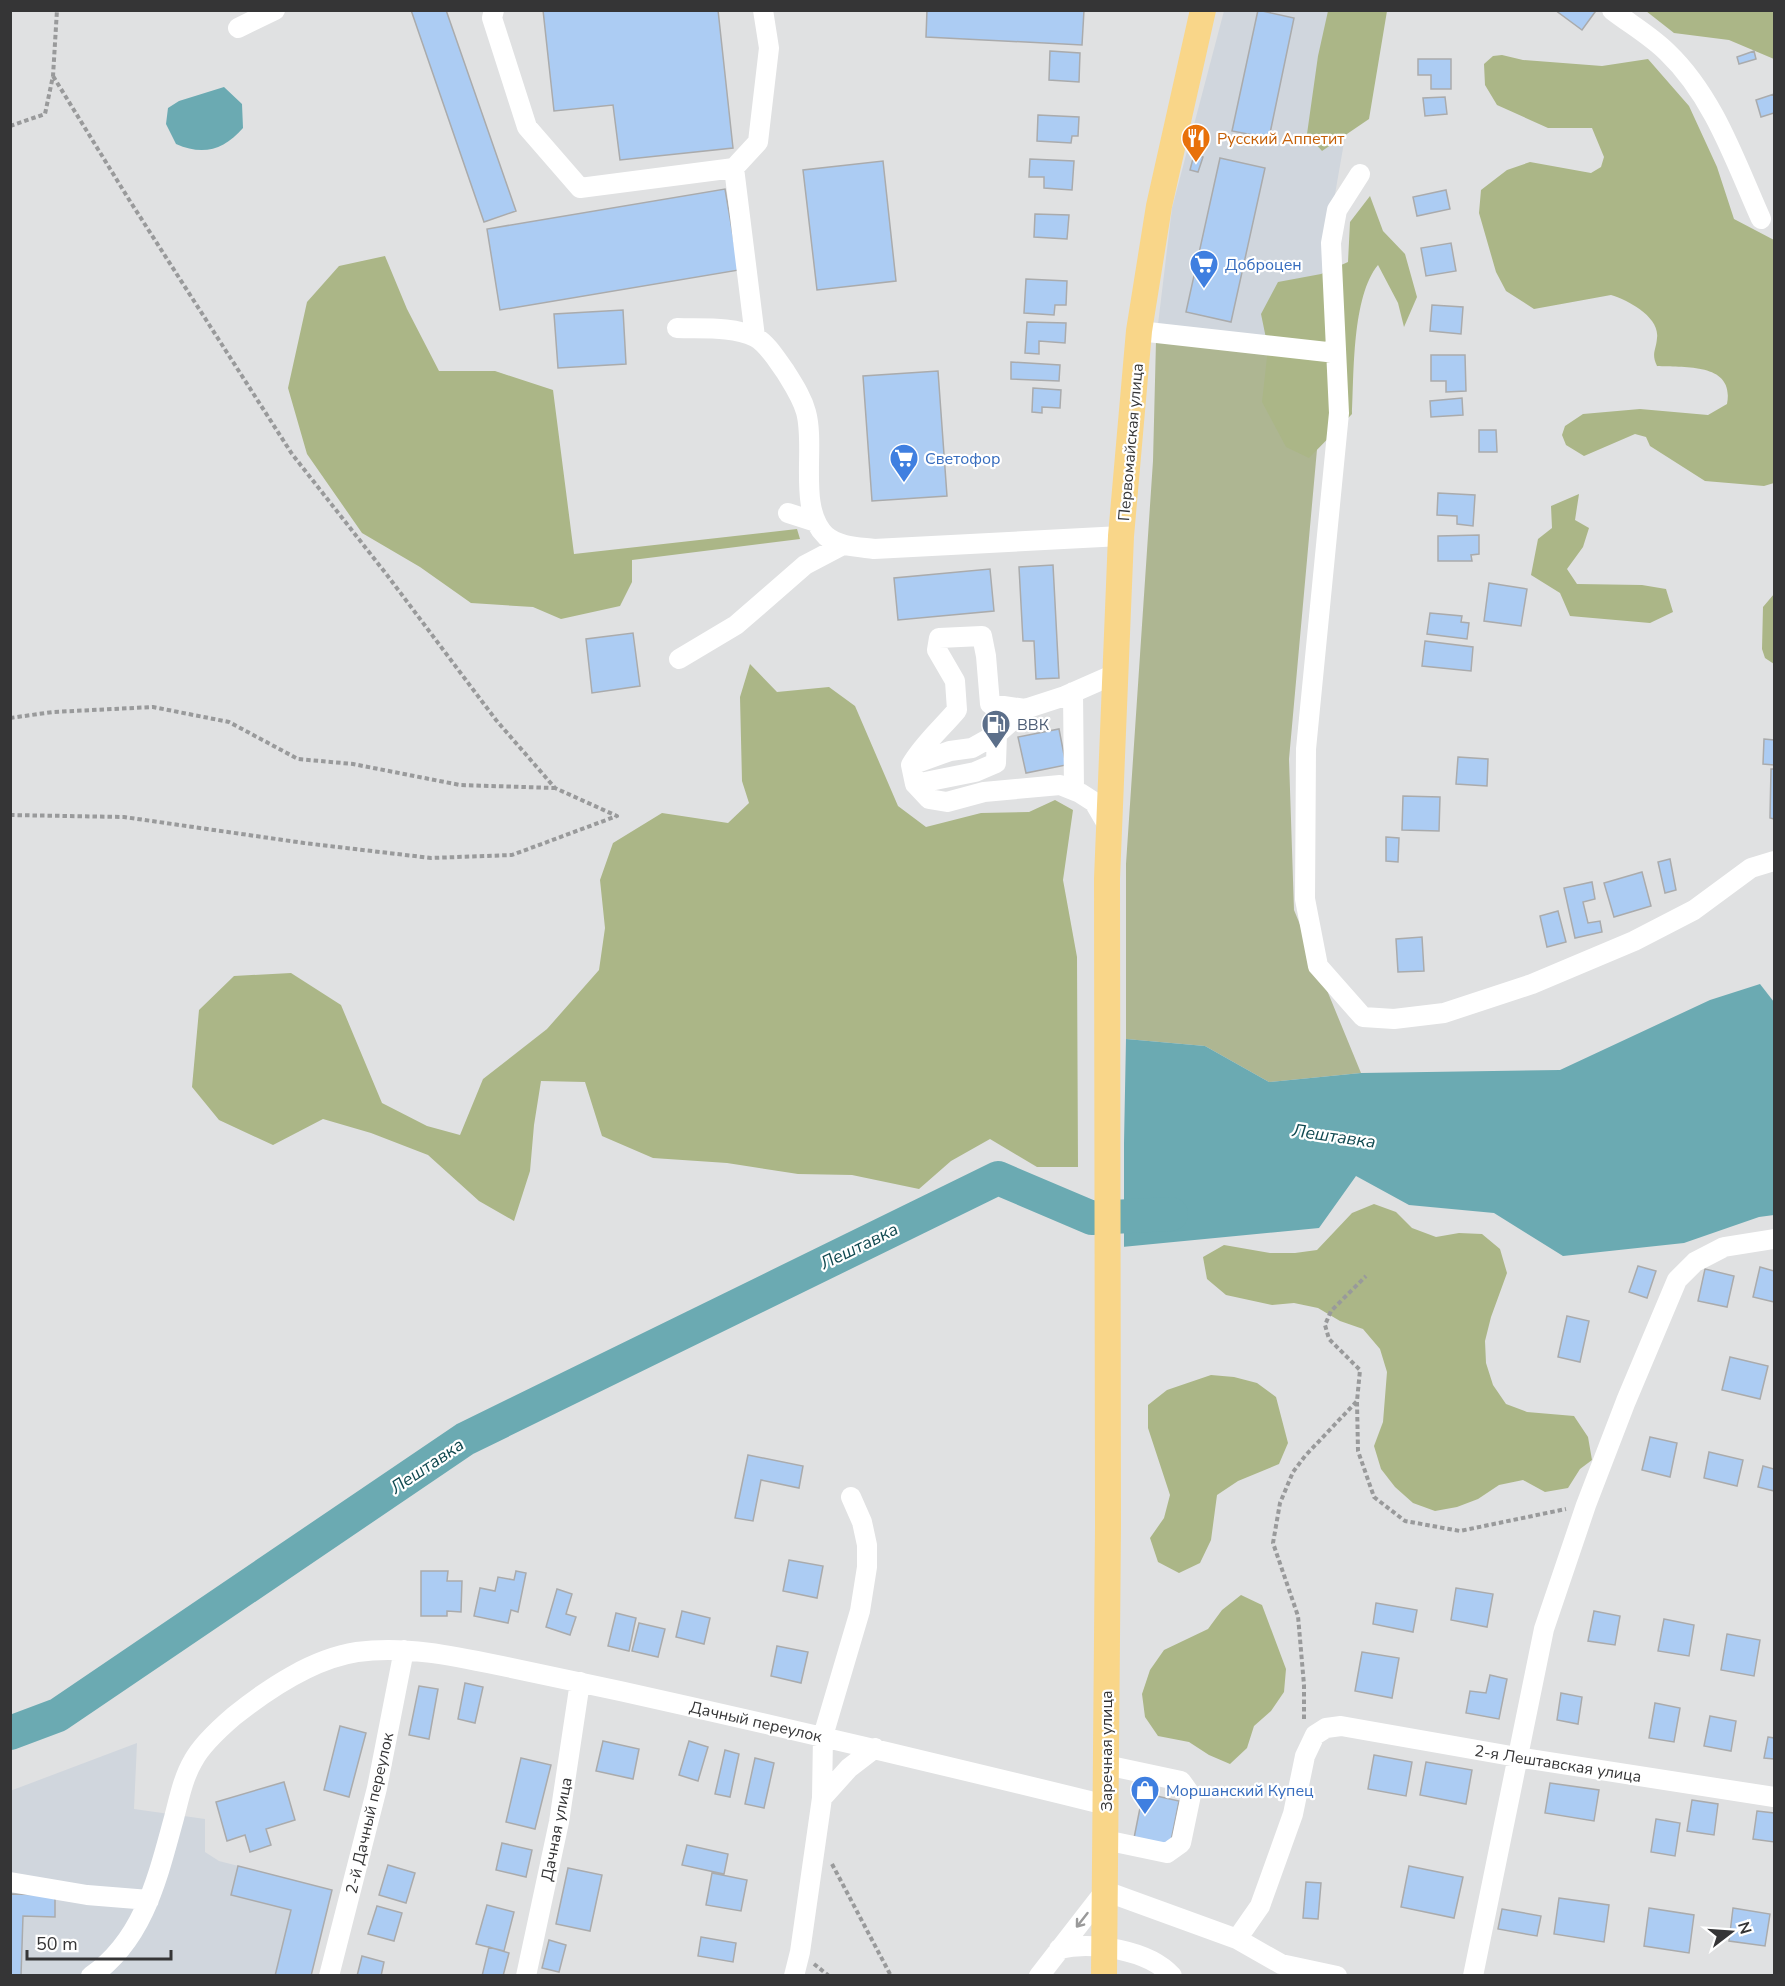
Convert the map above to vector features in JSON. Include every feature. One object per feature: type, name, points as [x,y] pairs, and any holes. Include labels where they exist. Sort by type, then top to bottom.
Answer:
[{"type":"main road","name":"Первомайская улица","points":[[1107,879],[1121,536],[1139,331],[1159,206],[1203,10]]},
{"type":"main road","name":"Заречная улица","points":[[1104,1976],[1108,1526],[1107,879]]},
{"type":"street","points":[[238,28],[275,10]]},
{"type":"street","points":[[494,10],[492,18],[527,127],[580,188],[734,168],[758,142],[769,48],[763,10]]},
{"type":"street","points":[[1612,10],[1667,52],[1702,94],[1720,126],[1761,219]]},
{"type":"street","points":[[734,168],[756,337]]},
{"type":"street","points":[[1360,174],[1337,210],[1331,243],[1340,412],[1306,749],[1305,899],[1318,966],[1363,1017],[1394,1019],[1444,1013],[1532,984],[1634,941],[1694,910],[1751,868],[1774,861]]},
{"type":"street","points":[[677,328],[731,330],[756,337],[774,355],[797,390],[806,412],[810,438],[810,500],[816,522],[827,537],[843,545],[874,549],[1121,536]]},
{"type":"street","points":[[1139,331],[1336,354]]},
{"type":"street","points":[[788,513],[816,522]]},
{"type":"street","points":[[679,659],[736,625],[805,565],[843,545]]},
{"type":"street","points":[[957,710],[955,681],[937,650],[939,638],[982,636],[990,704]]},
{"type":"street","points":[[913,775],[950,751],[972,748],[998,734],[1025,709],[1115,674]]},
{"type":"street","points":[[1073,692],[1074,790]]},
{"type":"street","points":[[1025,709],[990,704],[957,710],[936,735],[920,749],[913,775],[929,799],[947,802],[984,792],[1060,785],[1094,802],[1108,826]]},
{"type":"street","points":[[1473,1976],[1544,1629],[1586,1505],[1626,1401],[1677,1280],[1695,1262],[1724,1247],[1774,1239]]},
{"type":"street","points":[[794,1976],[800,1952],[822,1798],[823,1736],[860,1611],[867,1567],[867,1545],[862,1522],[851,1497]]},
{"type":"street","name":"Дачный переулок","points":[[91,1976],[108,1963],[128,1941],[149,1900],[159,1873],[182,1785],[194,1759],[210,1739],[233,1717],[277,1685],[320,1662],[355,1652],[404,1650],[477,1660],[823,1736],[1106,1805]]},
{"type":"street","name":"2-й Дачный переулок","points":[[329,1976],[377,1788],[404,1650]]},
{"type":"street","name":"Дачная улица","points":[[526,1976],[559,1822],[580,1682]]},
{"type":"street","name":"2-я Лештавская улица","points":[[1237,1940],[1260,1906],[1293,1814],[1305,1756],[1315,1735],[1326,1728],[1341,1726],[1517,1758],[1774,1797]]},
{"type":"street","points":[[822,1798],[849,1768],[875,1748]]},
{"type":"street","points":[[1105,1840],[1167,1853],[1181,1843],[1191,1795],[1181,1781],[1106,1765]]},
{"type":"street","points":[[10,1882],[87,1895],[149,1900]]},
{"type":"street","points":[[1039,1976],[1105,1891],[1237,1940],[1281,1964],[1337,1976]]},
{"type":"street","points":[[1059,1949],[1082,1946],[1144,1956],[1160,1963],[1172,1976]]},
{"type":"path","points":[[10,126],[45,114],[53,76],[57,10]]},
{"type":"path","points":[[53,76],[292,454],[496,720],[555,788]]},
{"type":"path","points":[[10,718],[53,711],[153,707],[229,723],[298,759],[353,764],[460,785],[555,788],[617,816],[512,855],[431,858],[304,843],[124,817],[10,815]]},
{"type":"path","points":[[1366,1276],[1331,1311],[1325,1325],[1329,1339],[1360,1370],[1357,1401],[1358,1451],[1374,1497],[1405,1521],[1460,1531],[1586,1505]]},
{"type":"path","points":[[1304,1720],[1304,1685],[1298,1616],[1273,1543],[1280,1503],[1293,1472],[1357,1401]]},
{"type":"path","points":[[817,1834],[891,1976]]},
{"type":"shaded area","points":[[1224,11],[1367,11],[1327,240],[1325,361],[1156,341],[1172,208]]},
{"type":"shaded area","points":[[137,1743],[134,1809],[205,1819],[205,1852],[219,1861],[332,1890],[311,1975],[11,1975],[10,1791]]},
{"type":"green space","points":[[1328,11],[1387,11],[1369,119],[1322,151],[1307,134],[1318,56]]},
{"type":"green space","points":[[1646,11],[1774,11],[1774,59],[1729,40],[1674,33]]},
{"type":"green space","points":[[1502,55],[1523,60],[1602,66],[1648,59],[1689,106],[1717,167],[1734,219],[1774,240],[1774,483],[1764,486],[1705,481],[1650,446],[1646,437],[1635,434],[1584,456],[1566,445],[1562,435],[1565,426],[1583,414],[1640,409],[1708,415],[1727,404],[1727,390],[1723,381],[1715,374],[1705,370],[1657,366],[1654,355],[1657,330],[1648,316],[1626,301],[1611,295],[1534,309],[1506,291],[1496,272],[1479,213],[1481,190],[1507,170],[1530,162],[1591,173],[1601,167],[1604,157],[1592,128],[1548,128],[1497,105],[1485,85],[1484,64],[1493,56]]},
{"type":"green space","points":[[1370,196],[1383,231],[1405,254],[1417,297],[1404,327],[1398,303],[1378,265],[1369,279],[1359,315],[1354,357],[1352,414],[1309,458],[1286,447],[1262,402],[1268,348],[1261,314],[1278,282],[1321,274],[1348,262],[1350,222]]},
{"type":"green space","points":[[385,256],[407,309],[439,371],[495,371],[553,390],[574,554],[797,529],[800,539],[632,560],[632,582],[620,606],[561,619],[533,607],[471,603],[420,567],[362,533],[307,454],[288,388],[307,302],[339,266]]},
{"type":"green space","points":[[1156,341],[1325,361],[1289,759],[1294,910],[1361,1073],[1269,1082],[1205,1046],[1126,1039],[1126,864],[1153,461]]},
{"type":"green space","points":[[1579,494],[1575,520],[1589,528],[1583,547],[1567,569],[1577,584],[1642,585],[1666,589],[1673,612],[1650,623],[1570,616],[1560,593],[1531,575],[1538,539],[1552,528],[1551,506]]},
{"type":"green space","points":[[1774,594],[1774,664],[1765,658],[1762,649],[1763,607]]},
{"type":"green space","points":[[750,664],[777,692],[829,687],[855,706],[898,806],[926,827],[981,813],[1029,812],[1055,800],[1073,810],[1063,880],[1077,957],[1078,1167],[1037,1167],[990,1139],[951,1161],[919,1189],[852,1175],[798,1174],[727,1163],[653,1158],[602,1136],[585,1082],[541,1081],[530,1171],[514,1221],[479,1201],[428,1155],[371,1133],[323,1119],[273,1145],[219,1120],[192,1087],[199,1010],[234,976],[291,973],[341,1005],[382,1103],[427,1126],[460,1135],[483,1079],[547,1029],[599,970],[605,928],[600,880],[613,843],[662,813],[728,823],[749,803],[742,781],[740,697]]},
{"type":"green space","points":[[1374,1204],[1396,1212],[1412,1228],[1436,1237],[1459,1233],[1482,1234],[1500,1249],[1507,1273],[1485,1341],[1486,1363],[1493,1385],[1506,1404],[1527,1412],[1574,1416],[1588,1437],[1592,1460],[1580,1469],[1568,1488],[1545,1492],[1523,1480],[1499,1485],[1478,1499],[1457,1507],[1435,1511],[1413,1503],[1395,1487],[1381,1469],[1374,1446],[1383,1422],[1387,1372],[1380,1349],[1363,1329],[1340,1321],[1318,1308],[1294,1303],[1272,1305],[1226,1295],[1207,1279],[1203,1257],[1224,1245],[1270,1253],[1317,1250],[1352,1213]]},
{"type":"green space","points":[[1211,1375],[1234,1377],[1257,1383],[1276,1397],[1288,1443],[1279,1464],[1238,1481],[1217,1495],[1211,1540],[1200,1563],[1179,1573],[1158,1562],[1150,1538],[1164,1518],[1170,1495],[1148,1428],[1148,1405],[1167,1390]]},
{"type":"green space","points":[[1241,1595],[1262,1605],[1286,1669],[1284,1692],[1271,1711],[1254,1726],[1247,1748],[1230,1764],[1209,1755],[1189,1742],[1158,1736],[1145,1717],[1142,1694],[1150,1670],[1164,1650],[1208,1629],[1222,1610]]},
{"type":"water","points":[[224,87],[242,104],[243,128],[221,146],[212,149],[195,150],[176,144],[166,124],[168,108],[179,101]]},
{"type":"water","points":[[1760,984],[1774,1002],[1774,1215],[1759,1217],[1684,1243],[1563,1256],[1494,1213],[1409,1205],[1356,1176],[1319,1228],[1122,1247],[1126,1039],[1205,1046],[1269,1082],[1361,1073],[1560,1070],[1710,1000]]},
{"type":"pier","points":[[1124,1037],[1124,1250],[1122,1250],[1119,1247]]},
{"type":"building","points":[[411,10],[446,10],[516,211],[484,222]]},
{"type":"building","points":[[543,10],[718,10],[733,148],[620,160],[613,105],[554,111]]},
{"type":"building","points":[[927,10],[1084,10],[1082,45],[926,37]]},
{"type":"building","points":[[1258,10],[1294,18],[1269,138],[1232,131]]},
{"type":"building","points":[[1555,10],[1593,10],[1595,12],[1582,30]]},
{"type":"building","points":[[1050,51],[1080,53],[1079,82],[1049,80]]},
{"type":"building","points":[[1754,51],[1756,59],[1739,64],[1737,57]]},
{"type":"building","points":[[1418,59],[1451,59],[1451,89],[1431,89],[1431,75],[1418,75]]},
{"type":"building","points":[[1774,94],[1774,113],[1761,117],[1756,100]]},
{"type":"building","points":[[1445,97],[1447,114],[1425,116],[1423,98]]},
{"type":"building","points":[[1038,115],[1079,117],[1078,136],[1072,136],[1071,143],[1037,141]]},
{"type":"building","name":"Русский Аппетит","points":[[1194,155],[1203,157],[1198,172],[1190,170]]},
{"type":"building","points":[[1220,158],[1265,168],[1231,322],[1186,312]]},
{"type":"building","points":[[1030,159],[1074,161],[1072,190],[1044,188],[1044,177],[1029,177]]},
{"type":"building","points":[[883,161],[896,281],[817,290],[803,170]]},
{"type":"building","points":[[725,189],[739,270],[500,310],[487,229]]},
{"type":"building","points":[[1446,190],[1450,209],[1417,216],[1413,197]]},
{"type":"building","points":[[1035,214],[1069,215],[1067,239],[1034,237]]},
{"type":"building","points":[[1451,243],[1456,271],[1426,276],[1421,248]]},
{"type":"building","points":[[1026,279],[1067,281],[1066,305],[1055,305],[1054,315],[1024,313]]},
{"type":"building","points":[[1432,305],[1463,307],[1461,334],[1430,331]]},
{"type":"building","points":[[623,310],[626,364],[558,368],[554,314]]},
{"type":"building","points":[[1027,322],[1066,323],[1065,343],[1039,341],[1039,354],[1025,353]]},
{"type":"building","points":[[1431,355],[1465,355],[1466,391],[1446,392],[1446,381],[1431,381]]},
{"type":"building","points":[[1011,362],[1060,365],[1059,381],[1011,379]]},
{"type":"building","points":[[938,371],[947,496],[872,501],[863,376]]},
{"type":"building","points":[[1033,388],[1061,390],[1060,408],[1042,407],[1042,413],[1032,412]]},
{"type":"building","points":[[1462,398],[1463,415],[1431,417],[1430,401]]},
{"type":"building","points":[[1479,430],[1496,430],[1497,452],[1479,452]]},
{"type":"building","points":[[1438,493],[1475,495],[1473,526],[1457,524],[1457,516],[1437,515]]},
{"type":"building","points":[[1479,535],[1479,554],[1471,555],[1472,561],[1438,561],[1438,536]]},
{"type":"building","points":[[1053,565],[1059,678],[1036,679],[1034,641],[1023,641],[1019,567]]},
{"type":"building","points":[[990,569],[994,611],[898,620],[894,578]]},
{"type":"building","points":[[1489,583],[1527,589],[1521,626],[1484,621]]},
{"type":"building","points":[[1430,613],[1462,616],[1461,622],[1469,623],[1467,639],[1427,634]]},
{"type":"building","points":[[633,633],[640,686],[592,693],[586,639]]},
{"type":"building","points":[[1425,641],[1473,647],[1471,671],[1422,666]]},
{"type":"building","points":[[1059,729],[1066,765],[1026,773],[1018,737]]},
{"type":"building","points":[[1764,739],[1774,740],[1774,765],[1763,764]]},
{"type":"building","points":[[1458,757],[1488,759],[1487,786],[1456,784]]},
{"type":"building","points":[[1771,769],[1774,769],[1774,819],[1770,818]]},
{"type":"building","points":[[1403,796],[1440,797],[1439,831],[1402,830]]},
{"type":"building","points":[[1386,837],[1399,838],[1398,862],[1386,861]]},
{"type":"building","points":[[1670,859],[1676,890],[1665,893],[1658,862]]},
{"type":"building","points":[[1642,872],[1651,906],[1614,917],[1604,883]]},
{"type":"building","points":[[1592,882],[1595,899],[1583,902],[1588,923],[1600,921],[1602,932],[1575,938],[1564,888]]},
{"type":"building","points":[[1558,911],[1566,942],[1547,947],[1540,916]]},
{"type":"building","points":[[1422,937],[1424,971],[1398,972],[1396,939]]},
{"type":"building","points":[[1638,1266],[1656,1271],[1647,1298],[1629,1292]]},
{"type":"building","points":[[1760,1267],[1774,1271],[1774,1302],[1753,1297]]},
{"type":"building","points":[[1705,1269],[1734,1276],[1727,1307],[1698,1301]]},
{"type":"building","points":[[1567,1316],[1589,1321],[1580,1362],[1558,1357]]},
{"type":"building","points":[[1730,1357],[1768,1366],[1760,1399],[1722,1390]]},
{"type":"building","points":[[1650,1437],[1677,1443],[1670,1477],[1642,1470]]},
{"type":"building","points":[[1709,1452],[1743,1460],[1737,1486],[1704,1478]]},
{"type":"building","points":[[748,1455],[803,1466],[799,1488],[761,1480],[753,1521],[735,1518]]},
{"type":"building","points":[[1763,1466],[1774,1469],[1774,1491],[1758,1487]]},
{"type":"building","points":[[789,1560],[823,1566],[817,1598],[783,1591]]},
{"type":"building","points":[[421,1571],[448,1571],[447,1581],[462,1581],[461,1612],[447,1611],[447,1616],[421,1616]]},
{"type":"building","points":[[516,1571],[526,1573],[518,1612],[511,1610],[508,1623],[474,1616],[480,1588],[495,1591],[498,1577],[514,1580]]},
{"type":"building","points":[[1456,1588],[1493,1594],[1487,1627],[1451,1620]]},
{"type":"building","points":[[557,1589],[572,1594],[566,1614],[576,1617],[570,1635],[546,1627]]},
{"type":"building","points":[[1376,1603],[1417,1610],[1413,1632],[1373,1624]]},
{"type":"building","points":[[682,1611],[710,1618],[704,1644],[676,1637]]},
{"type":"building","points":[[1594,1611],[1620,1616],[1615,1645],[1588,1641]]},
{"type":"building","points":[[616,1613],[636,1618],[629,1651],[608,1646]]},
{"type":"building","points":[[1664,1619],[1694,1625],[1689,1656],[1658,1651]]},
{"type":"building","points":[[639,1623],[665,1629],[658,1657],[632,1651]]},
{"type":"building","points":[[1727,1634],[1760,1640],[1754,1676],[1721,1670]]},
{"type":"building","points":[[777,1646],[808,1652],[801,1683],[771,1676]]},
{"type":"building","points":[[1362,1652],[1399,1658],[1392,1698],[1355,1691]]},
{"type":"building","points":[[1490,1675],[1507,1679],[1499,1719],[1466,1713],[1470,1691],[1486,1693]]},
{"type":"building","points":[[465,1683],[483,1687],[475,1723],[458,1719]]},
{"type":"building","points":[[419,1686],[438,1689],[429,1739],[409,1735]]},
{"type":"building","points":[[1561,1693],[1582,1697],[1578,1724],[1557,1720]]},
{"type":"building","points":[[1655,1703],[1680,1708],[1674,1742],[1649,1738]]},
{"type":"building","points":[[1710,1716],[1736,1721],[1731,1751],[1704,1746]]},
{"type":"building","points":[[340,1726],[366,1733],[349,1797],[324,1790]]},
{"type":"building","points":[[1768,1737],[1774,1738],[1774,1759],[1764,1758]]},
{"type":"building","points":[[603,1741],[639,1749],[633,1779],[596,1771]]},
{"type":"building","points":[[689,1741],[708,1747],[698,1781],[679,1775]]},
{"type":"building","points":[[725,1750],[739,1754],[730,1797],[715,1794]]},
{"type":"building","points":[[1374,1755],[1412,1762],[1406,1796],[1368,1789]]},
{"type":"building","points":[[521,1758],[551,1765],[535,1829],[506,1822]]},
{"type":"building","points":[[755,1758],[774,1763],[764,1808],[745,1804]]},
{"type":"building","points":[[1426,1762],[1472,1770],[1466,1804],[1420,1795]]},
{"type":"building","points":[[284,1782],[295,1820],[266,1829],[271,1845],[250,1852],[245,1835],[227,1841],[216,1802]]},
{"type":"building","points":[[1550,1783],[1599,1790],[1594,1821],[1545,1813]]},
{"type":"building","points":[[1143,1793],[1179,1801],[1170,1846],[1134,1838]]},
{"type":"building","points":[[1692,1800],[1718,1804],[1714,1835],[1687,1831]]},
{"type":"building","points":[[1757,1811],[1774,1813],[1774,1842],[1753,1839]]},
{"type":"building","points":[[1656,1819],[1680,1823],[1675,1856],[1651,1852]]},
{"type":"building","points":[[502,1843],[532,1850],[526,1877],[496,1870]]},
{"type":"building","points":[[687,1845],[728,1854],[724,1874],[682,1865]]},
{"type":"building","points":[[388,1865],[415,1873],[406,1903],[379,1895]]},
{"type":"building","points":[[238,1866],[332,1890],[311,1976],[275,1976],[291,1910],[231,1895]]},
{"type":"building","points":[[1409,1866],[1463,1877],[1454,1918],[1401,1907]]},
{"type":"building","points":[[568,1868],[602,1875],[590,1931],[556,1924]]},
{"type":"building","points":[[712,1873],[747,1880],[741,1911],[706,1905]]},
{"type":"building","points":[[1306,1882],[1321,1883],[1318,1919],[1303,1918]]},
{"type":"building","points":[[10,1894],[55,1895],[55,1917],[23,1916],[21,1976],[10,1976]]},
{"type":"building","points":[[1559,1898],[1609,1905],[1604,1942],[1554,1934]]},
{"type":"building","points":[[487,1905],[514,1912],[504,1951],[476,1944]]},
{"type":"building","points":[[377,1906],[402,1913],[394,1941],[368,1934]]},
{"type":"building","points":[[1649,1908],[1694,1915],[1689,1953],[1644,1946]]},
{"type":"building","points":[[1733,1908],[1770,1914],[1765,1946],[1729,1941]]},
{"type":"building","points":[[1502,1909],[1541,1916],[1537,1936],[1498,1929]]},
{"type":"building","points":[[701,1937],[736,1943],[733,1962],[698,1956]]},
{"type":"building","points":[[549,1940],[566,1945],[559,1972],[542,1968]]},
{"type":"building","points":[[489,1947],[509,1953],[503,1976],[482,1976]]},
{"type":"building","points":[[362,1956],[384,1962],[381,1976],[357,1976]]},
{"type":"waterway","name":"Лештавка","points":[[10,1733],[58,1715],[465,1439],[998,1178],[1092,1218],[1171,1214]]},
{"type":"place","name":"Русский Аппетит","points":[[1196,164]]},
{"type":"place","name":"Доброцен","points":[[1204,290]]},
{"type":"place","name":"Светофор","points":[[904,484]]},
{"type":"place","name":"ВВК","points":[[996,750]]},
{"type":"place","name":"Моршанский Купец","points":[[1145,1816]]}]
